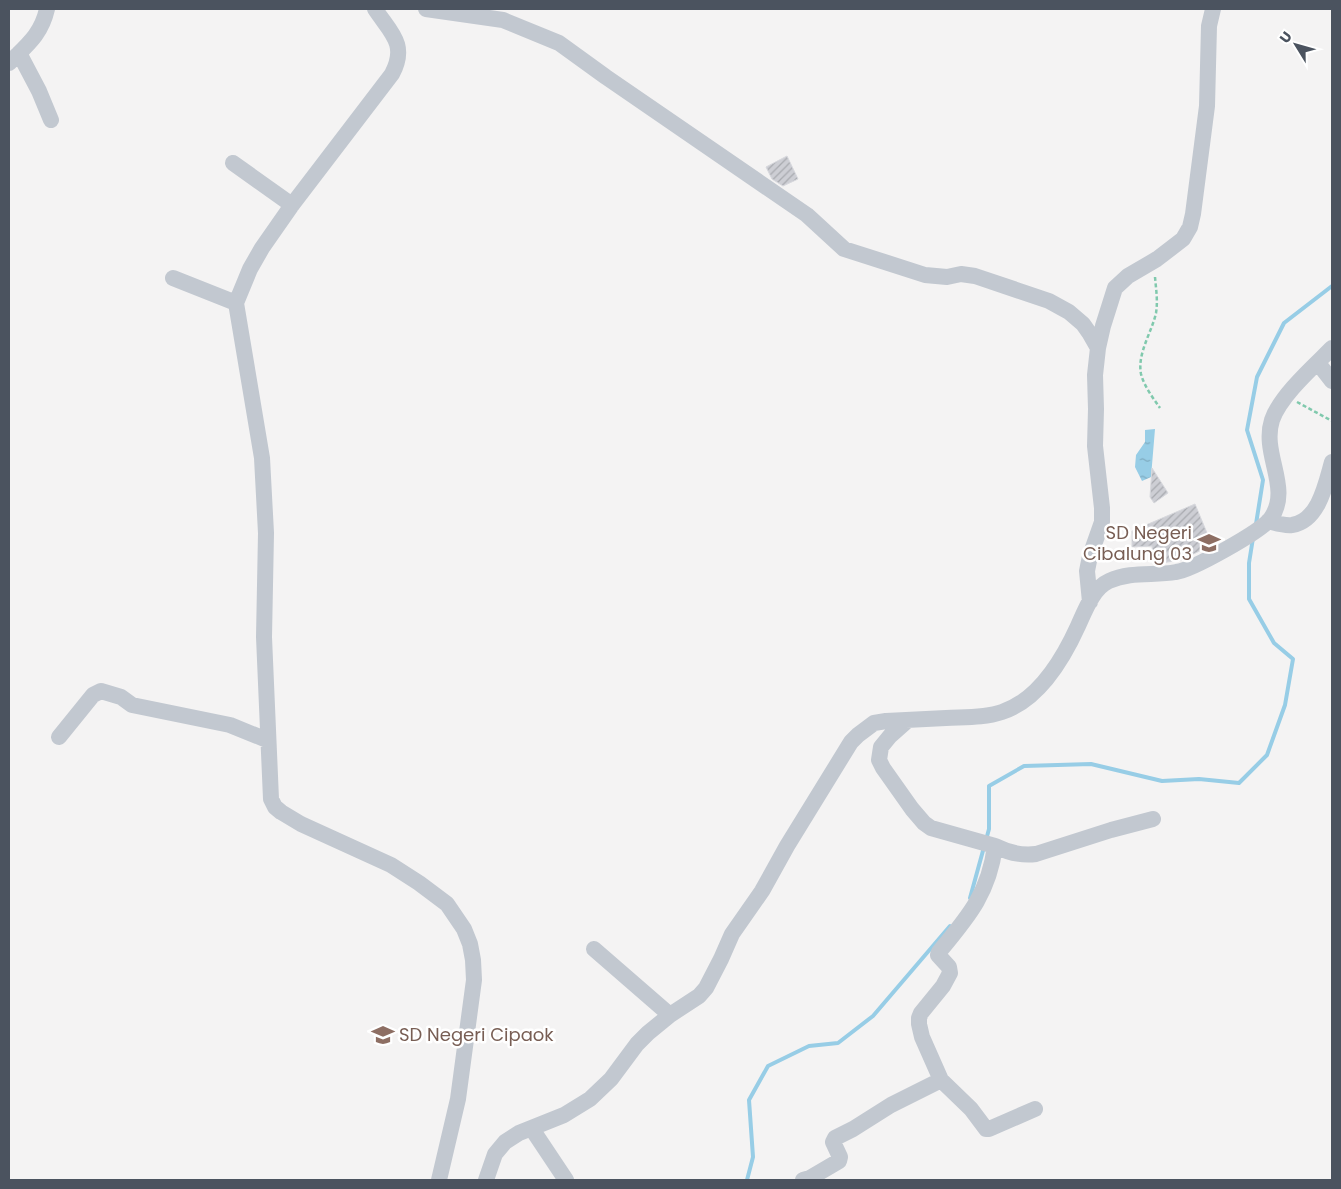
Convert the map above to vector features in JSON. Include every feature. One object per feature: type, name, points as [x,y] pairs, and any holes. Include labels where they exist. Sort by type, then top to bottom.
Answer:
[{"type":"street","points":[[47,9],[40,30],[14,58],[39,91],[51,120]]},
{"type":"street","points":[[375,9],[397,42],[399,52],[397,64],[392,74],[292,205],[262,248],[250,269],[236,303],[262,458],[266,532],[264,637],[271,799],[275,807],[301,824],[391,865],[419,882],[447,904],[464,929],[470,944],[474,980],[467,1038],[458,1099],[439,1180]]},
{"type":"street","points":[[426,9],[503,20],[560,43],[606,78],[807,215],[844,249],[925,275],[947,277],[961,274],[975,276],[1050,301],[1079,320],[1098,348]]},
{"type":"street","points":[[1090,602],[1087,582],[1090,556],[1102,522],[1095,446],[1095,375],[1098,348],[1115,288],[1128,276],[1157,259],[1184,238],[1190,227],[1194,214],[1207,106],[1209,26],[1213,9]]},
{"type":"street","points":[[233,163],[292,205]]},
{"type":"street","points":[[172,278],[236,303]]},
{"type":"street","points":[[486,1180],[495,1154],[510,1138],[564,1116],[602,1089],[637,1044],[670,1015],[698,996],[706,988],[732,934],[762,891],[786,846],[851,742],[858,735],[874,723],[973,718],[1002,712],[1012,707],[1034,692],[1045,681],[1071,642],[1097,590],[1110,580],[1130,574],[1155,575],[1181,572],[1205,561],[1266,524],[1276,508],[1279,496],[1278,482],[1270,453],[1269,434],[1274,416],[1287,396],[1332,348]]},
{"type":"street","points":[[1318,363],[1332,381]]},
{"type":"street","points":[[1266,524],[1294,525],[1312,513],[1321,498],[1332,462]]},
{"type":"street","points":[[59,737],[93,695],[101,691],[121,697],[132,705],[230,725],[268,740]]},
{"type":"street","points":[[908,720],[881,746],[879,760],[912,809],[931,828],[990,844],[1014,854],[1024,855],[1036,854],[1152,819]]},
{"type":"street","points":[[990,844],[989,878],[972,912],[939,952],[938,955],[949,967],[950,973],[943,986],[921,1013],[919,1018],[922,1037],[941,1080],[971,1109],[986,1129],[1035,1109]]},
{"type":"street","points":[[594,949],[670,1015]]},
{"type":"street","points":[[803,1180],[839,1161],[840,1157],[833,1142],[835,1138],[891,1105],[941,1080]]},
{"type":"street","points":[[532,1128],[566,1180]]},
{"type":"path","points":[[1151,261],[1156,292],[1156,312],[1142,358],[1141,374],[1160,408]]},
{"type":"path","points":[[1287,396],[1332,421]]},
{"type":"water","points":[[1155,429],[1151,477],[1142,481],[1135,467],[1136,455],[1145,442],[1145,430]]},
{"type":"building","points":[[787,156],[798,179],[783,186],[772,179],[766,167]]},
{"type":"building","points":[[1152,468],[1168,493],[1154,503],[1150,497]]},
{"type":"building","points":[[1195,504],[1212,545],[1181,560],[1154,564],[1152,546],[1132,547],[1132,531]]},
{"type":"waterway","points":[[1256,524],[1263,480],[1247,430],[1257,377],[1284,323],[1332,286]]},
{"type":"waterway","points":[[986,840],[989,829],[989,786],[1024,766],[1091,764],[1162,781],[1199,779],[1239,783],[1267,755],[1285,705],[1293,659],[1274,643],[1249,599],[1249,563],[1253,538]]},
{"type":"waterway","points":[[970,898],[984,847]]},
{"type":"waterway","points":[[747,1180],[753,1157],[749,1100],[768,1066],[809,1046],[838,1043],[873,1016],[950,926]]},
{"type":"place","name":"SD Negeri Cibalung 03","points":[[1209,543]]},
{"type":"place","name":"SD Negeri Cipaok","points":[[383,1035]]}]
